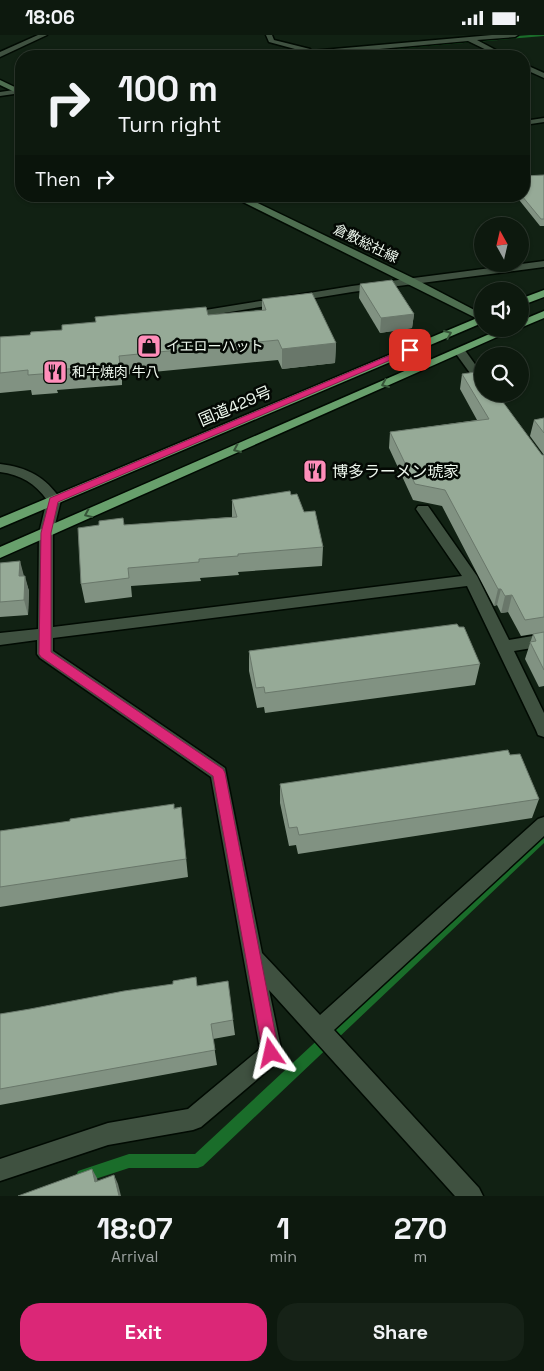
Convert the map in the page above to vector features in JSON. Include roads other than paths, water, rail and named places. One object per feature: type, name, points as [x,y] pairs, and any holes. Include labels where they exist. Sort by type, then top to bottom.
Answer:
[{"type":"highway","points":[[529,299],[544,293]]},
{"type":"highway","points":[[529,320],[544,314]]},
{"type":"highway","name":"国道429号","points":[[0,523],[474,322]]},
{"type":"highway","points":[[0,553],[491,337]]},
{"type":"main road","points":[[0,82],[15,90]]},
{"type":"main road","name":"倉敷総社線","points":[[247,202],[410,281],[474,315]]},
{"type":"street","points":[[0,55],[44,35]]},
{"type":"street","points":[[269,35],[271,41],[307,50]]},
{"type":"street","points":[[339,50],[515,35]]},
{"type":"street","points":[[469,39],[492,50]]},
{"type":"street","points":[[530,69],[544,75]]},
{"type":"street","points":[[0,94],[15,92]]},
{"type":"street","points":[[530,122],[544,120]]},
{"type":"street","points":[[176,318],[352,289],[544,264]]},
{"type":"street","points":[[460,351],[474,371]]},
{"type":"street","points":[[0,468],[18,469],[44,485],[54,500],[46,533],[45,654],[218,773],[271,1053],[193,1119],[108,1134],[0,1170]]},
{"type":"street","points":[[423,509],[472,579],[544,730]]},
{"type":"street","points":[[0,639],[45,635],[472,579]]},
{"type":"street","points":[[504,647],[544,640]]},
{"type":"street","points":[[325,1035],[544,825]]},
{"type":"street","points":[[253,957],[471,1196]]},
{"type":"waterway","points":[[394,48],[544,35]]},
{"type":"waterway","points":[[83,1176],[129,1161],[198,1161],[544,836]]},
{"type":"place","name":"イエローハット","points":[[149,346]]},
{"type":"place","name":"和牛焼肉 牛八","points":[[55,372]]},
{"type":"place","name":"博多ラーメン琥家","points":[[315,471]]}]
